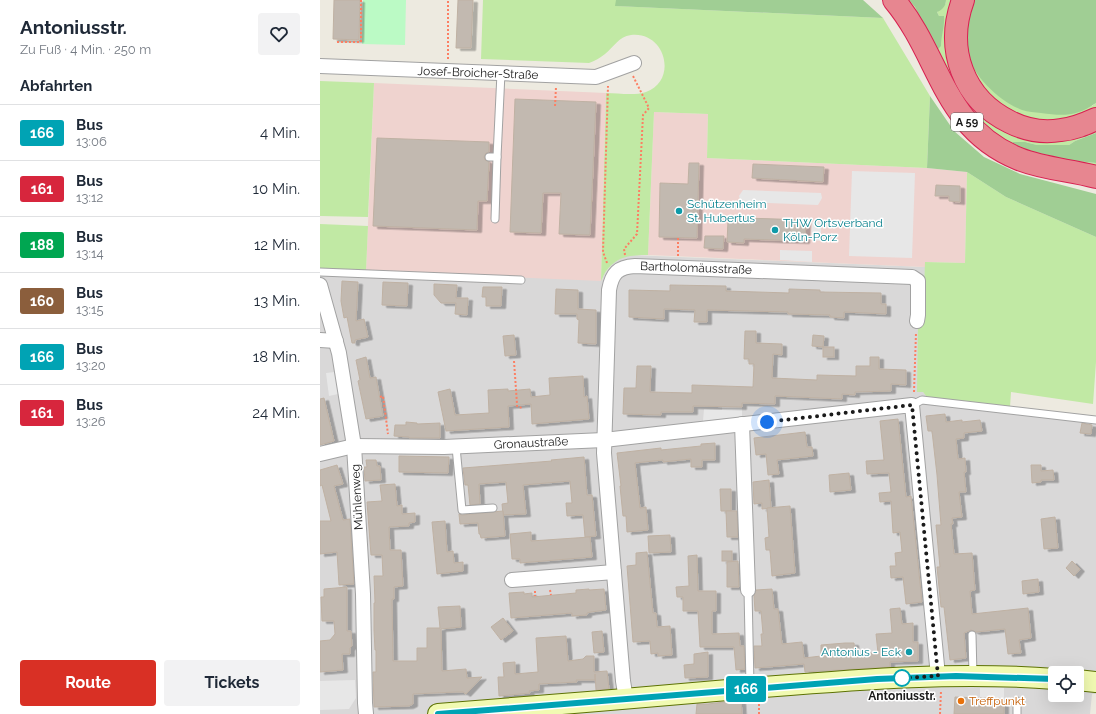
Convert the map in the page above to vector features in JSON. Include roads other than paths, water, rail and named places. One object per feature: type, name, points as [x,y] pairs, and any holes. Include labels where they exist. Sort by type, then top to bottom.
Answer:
[{"type":"highway","name":"A 59","points":[[894,0],[916,31],[954,104],[967,123],[1000,150],[1020,159],[1044,166],[1096,177]]},
{"type":"highway","points":[[963,0],[958,16],[956,32],[958,59],[963,74],[970,87],[987,107],[1002,118],[1014,124],[1038,130],[1060,131],[1096,119]]},
{"type":"main road","points":[[438,714],[834,682],[940,676],[1048,679]]},
{"type":"main road","points":[[1084,681],[1096,682]]},
{"type":"street","name":"Josef-Broicher-Straße","points":[[320,66],[596,77],[631,64]]},
{"type":"street","name":"Bartholomäusstraße","points":[[604,440],[609,290],[611,281],[621,270],[677,267],[912,277],[918,281],[917,321]]},
{"type":"street","name":"Mühlenweg","points":[[320,284],[339,353],[354,446],[363,594],[366,714]]},
{"type":"street","points":[[320,340],[336,341]]},
{"type":"street","name":"Gronaustraße","points":[[320,454],[354,446],[456,447],[604,440],[912,405]]},
{"type":"street","points":[[912,405],[940,676]]},
{"type":"street","points":[[742,424],[748,590]]},
{"type":"street","points":[[604,440],[623,680],[626,698]]},
{"type":"street","points":[[512,580],[614,572]]},
{"type":"lane","points":[[495,220],[501,74]]},
{"type":"lane","points":[[489,157],[497,157]]},
{"type":"lane","points":[[320,272],[521,280]]},
{"type":"lane","points":[[912,405],[922,400],[1096,420]]},
{"type":"lane","points":[[456,447],[462,510],[493,508]]},
{"type":"lane","points":[[748,590],[750,688]]},
{"type":"lane","points":[[972,635],[973,676]]},
{"type":"lane","points":[[1017,701],[1017,714]]},
{"type":"place","name":"Schützenheim St. Hubertus","points":[[679,211]]},
{"type":"place","name":"THW Ortsverband Köln-Porz","points":[[775,230]]},
{"type":"place","name":"Antonius - Eck","points":[[909,652]]},
{"type":"place","name":"Antoniusstr.","points":[[902,678]]},
{"type":"place","name":"Treffpunkt","points":[[961,701]]}]
